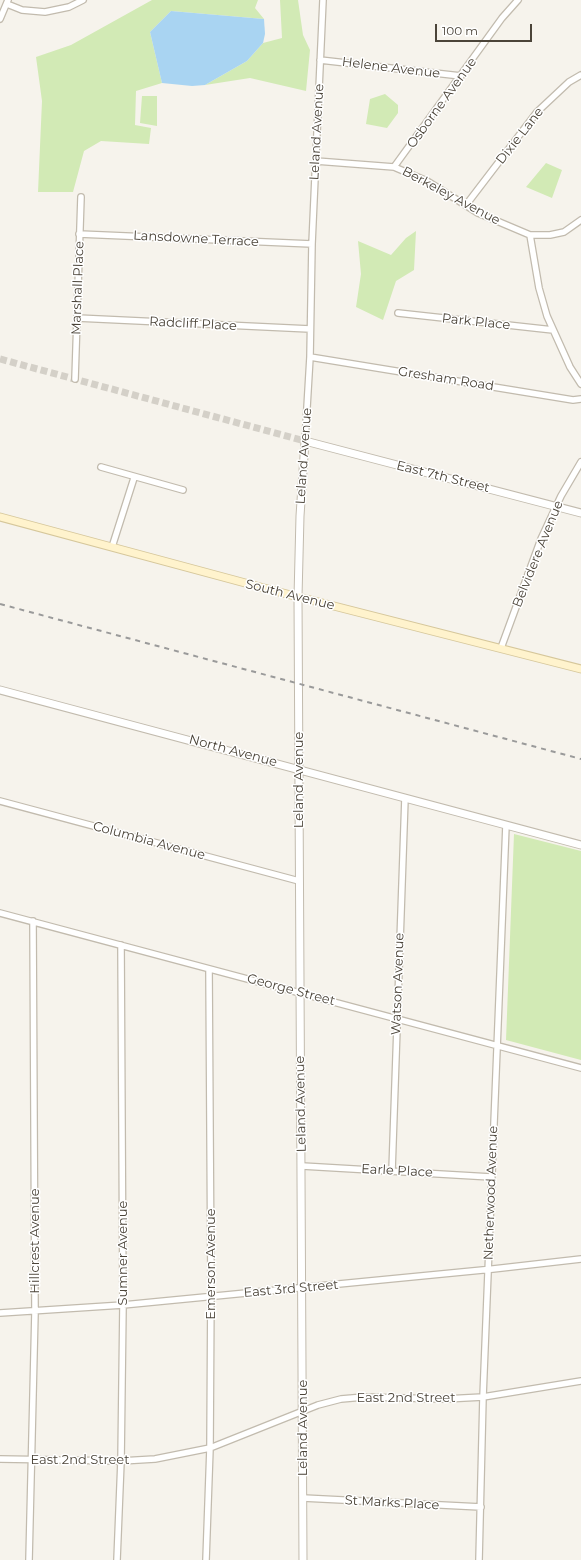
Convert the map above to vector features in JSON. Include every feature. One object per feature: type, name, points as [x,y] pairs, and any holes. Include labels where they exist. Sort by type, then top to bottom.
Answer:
[{"type":"main road","name":"South Avenue","points":[[0,517],[298,597],[581,669]]},
{"type":"street","points":[[0,19],[7,2],[22,10],[46,12],[65,9],[84,0]]},
{"type":"street","name":"Leland Avenue","points":[[303,1560],[298,597],[310,357],[312,244],[323,0]]},
{"type":"street","name":"Osborne Avenue","points":[[394,167],[502,18],[518,0]]},
{"type":"street","name":"Helene Avenue","points":[[320,60],[461,76]]},
{"type":"street","name":"Dixie Lane","points":[[466,205],[537,112],[569,82],[581,75]]},
{"type":"street","name":"Berkeley Avenue","points":[[316,161],[394,167],[427,181],[490,219],[530,235],[550,235],[564,232],[581,220]]},
{"type":"street","name":"Marshall Place","points":[[75,378],[80,197]]},
{"type":"street","name":"Lansdowne Terrace","points":[[79,234],[312,244]]},
{"type":"street","points":[[530,235],[539,288],[553,330],[570,366],[581,384]]},
{"type":"street","name":"Park Place","points":[[398,314],[553,330]]},
{"type":"street","name":"Radcliff Place","points":[[77,318],[310,329]]},
{"type":"street","name":"Gresham Road","points":[[310,357],[572,400],[581,400]]},
{"type":"street","name":"East 7th Street","points":[[305,442],[581,513]]},
{"type":"street","name":"Belvidere Avenue","points":[[501,648],[541,539],[581,462]]},
{"type":"street","points":[[101,467],[134,478],[183,490]]},
{"type":"street","points":[[112,548],[134,478]]},
{"type":"street","name":"North Avenue","points":[[0,690],[299,768],[581,845]]},
{"type":"street","name":"Watson Avenue","points":[[392,1171],[405,798]]},
{"type":"street","name":"Columbia Avenue","points":[[0,801],[299,881]]},
{"type":"street","name":"Netherwood Avenue","points":[[479,1560],[491,1177],[498,1047],[506,825]]},
{"type":"street","name":"George Street","points":[[0,913],[581,1068]]},
{"type":"street","name":"Hillcrest Avenue","points":[[30,1560],[35,1312],[33,921]]},
{"type":"street","name":"Sumner Avenue","points":[[117,1560],[121,1461],[123,1305],[121,945]]},
{"type":"street","name":"Emerson Avenue","points":[[206,1560],[210,1448],[211,1296],[209,969]]},
{"type":"street","name":"Earle Place","points":[[302,1166],[491,1177]]},
{"type":"street","name":"East 3rd Street","points":[[0,1313],[35,1312],[123,1305],[488,1270],[581,1259]]},
{"type":"street","name":"East 2nd Street","points":[[0,1459],[121,1461],[167,1458],[210,1448],[330,1401],[352,1398],[483,1398],[581,1381]]},
{"type":"street","name":"St Marks Place","points":[[303,1498],[481,1507]]},
{"type":"green space","points":[[152,0],[258,0],[255,8],[264,19],[171,11],[150,32],[162,83],[136,91],[135,125],[151,128],[149,144],[101,141],[84,151],[73,192],[38,192],[42,101],[36,57],[71,45]]},
{"type":"green space","points":[[280,0],[298,0],[303,35],[310,50],[306,91],[250,78],[205,85],[247,61],[263,43],[282,38]]},
{"type":"green space","points":[[385,94],[398,105],[398,113],[387,128],[366,124],[370,99]]},
{"type":"green space","points":[[142,96],[157,96],[157,126],[140,123]]},
{"type":"green space","points":[[546,163],[562,170],[552,198],[526,187]]},
{"type":"green space","points":[[416,231],[414,270],[396,281],[383,320],[356,307],[361,274],[358,241],[391,255],[406,238]]},
{"type":"green space","points":[[514,834],[581,851],[581,1060],[506,1040]]},
{"type":"water","points":[[171,11],[264,19],[265,34],[263,43],[247,61],[205,85],[192,86],[162,83],[150,32]]},
{"type":"tunnel","points":[[0,359],[305,441]]},
{"type":"railway","points":[[0,604],[581,759]]}]
